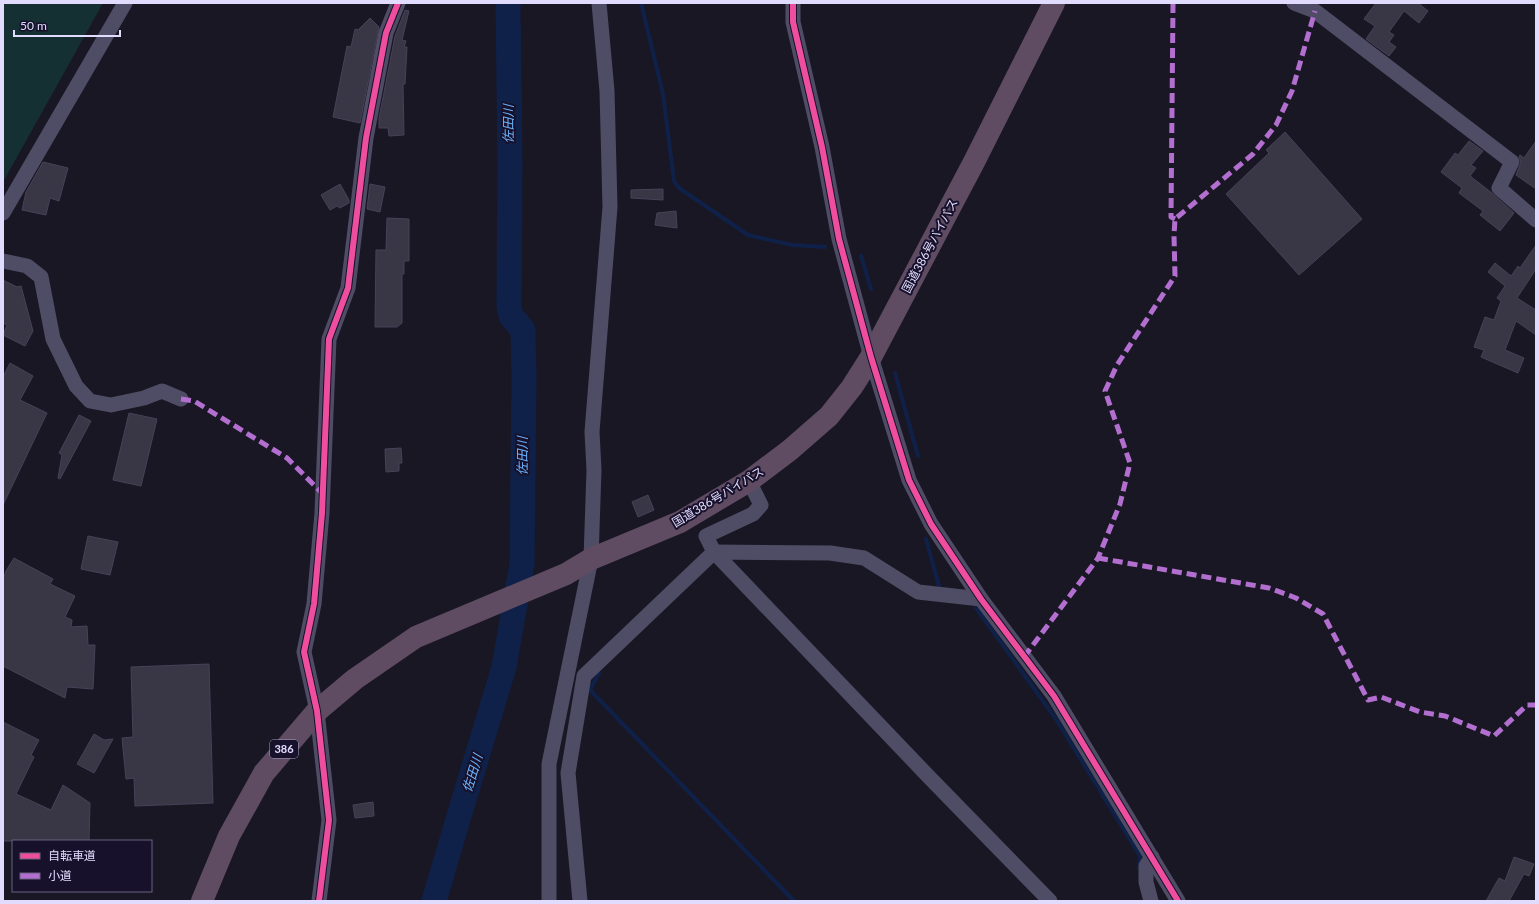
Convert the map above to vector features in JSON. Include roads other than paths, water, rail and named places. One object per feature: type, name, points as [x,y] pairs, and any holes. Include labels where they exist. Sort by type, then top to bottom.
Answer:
[{"type":"highway","name":"国道386号バイパス","points":[[202,901],[230,836],[264,773],[317,711],[355,678],[416,637],[566,574],[591,559],[680,522],[748,481],[790,450],[829,416],[852,387],[871,357],[974,162],[1054,3]]},
{"type":"street","points":[[3,213],[126,3]]},
{"type":"street","points":[[319,901],[329,820],[317,711],[304,652],[314,604],[322,513],[329,339],[348,288],[366,138],[386,33],[390,19],[398,3]]},
{"type":"street","points":[[549,901],[549,764],[591,559],[594,470],[592,432],[610,207],[607,91],[599,3]]},
{"type":"street","points":[[793,3],[793,22],[822,147],[839,239],[871,357],[909,480],[931,524],[981,599],[1054,696],[1178,901]]},
{"type":"street","points":[[1294,3],[1315,12],[1512,162],[1499,188],[1536,220]]},
{"type":"street","points":[[3,261],[27,266],[41,276],[53,339],[76,386],[90,401],[111,405],[144,398],[162,391],[181,398]]},
{"type":"street","points":[[748,481],[761,504],[753,514],[706,536],[714,552],[928,777],[1050,901]]},
{"type":"street","points":[[580,901],[568,773],[584,676],[714,552],[830,553],[864,558],[918,592],[981,599]]},
{"type":"street","points":[[1151,901],[1146,882],[1146,866],[1152,857]]},
{"type":"waterway","name":"佐田川","points":[[434,901],[504,667],[522,564],[524,377],[523,330],[511,316],[509,307],[510,164],[508,3]]},
{"type":"waterway","points":[[641,3],[663,94],[674,181],[679,188],[748,235],[792,245],[825,247]]},
{"type":"waterway","points":[[861,256],[871,289]]},
{"type":"waterway","points":[[895,373],[918,456]]},
{"type":"waterway","points":[[926,539],[940,590]]},
{"type":"waterway","points":[[976,608],[1056,719],[1140,856],[1139,868]]},
{"type":"waterway","points":[[599,673],[590,690],[794,901]]}]
